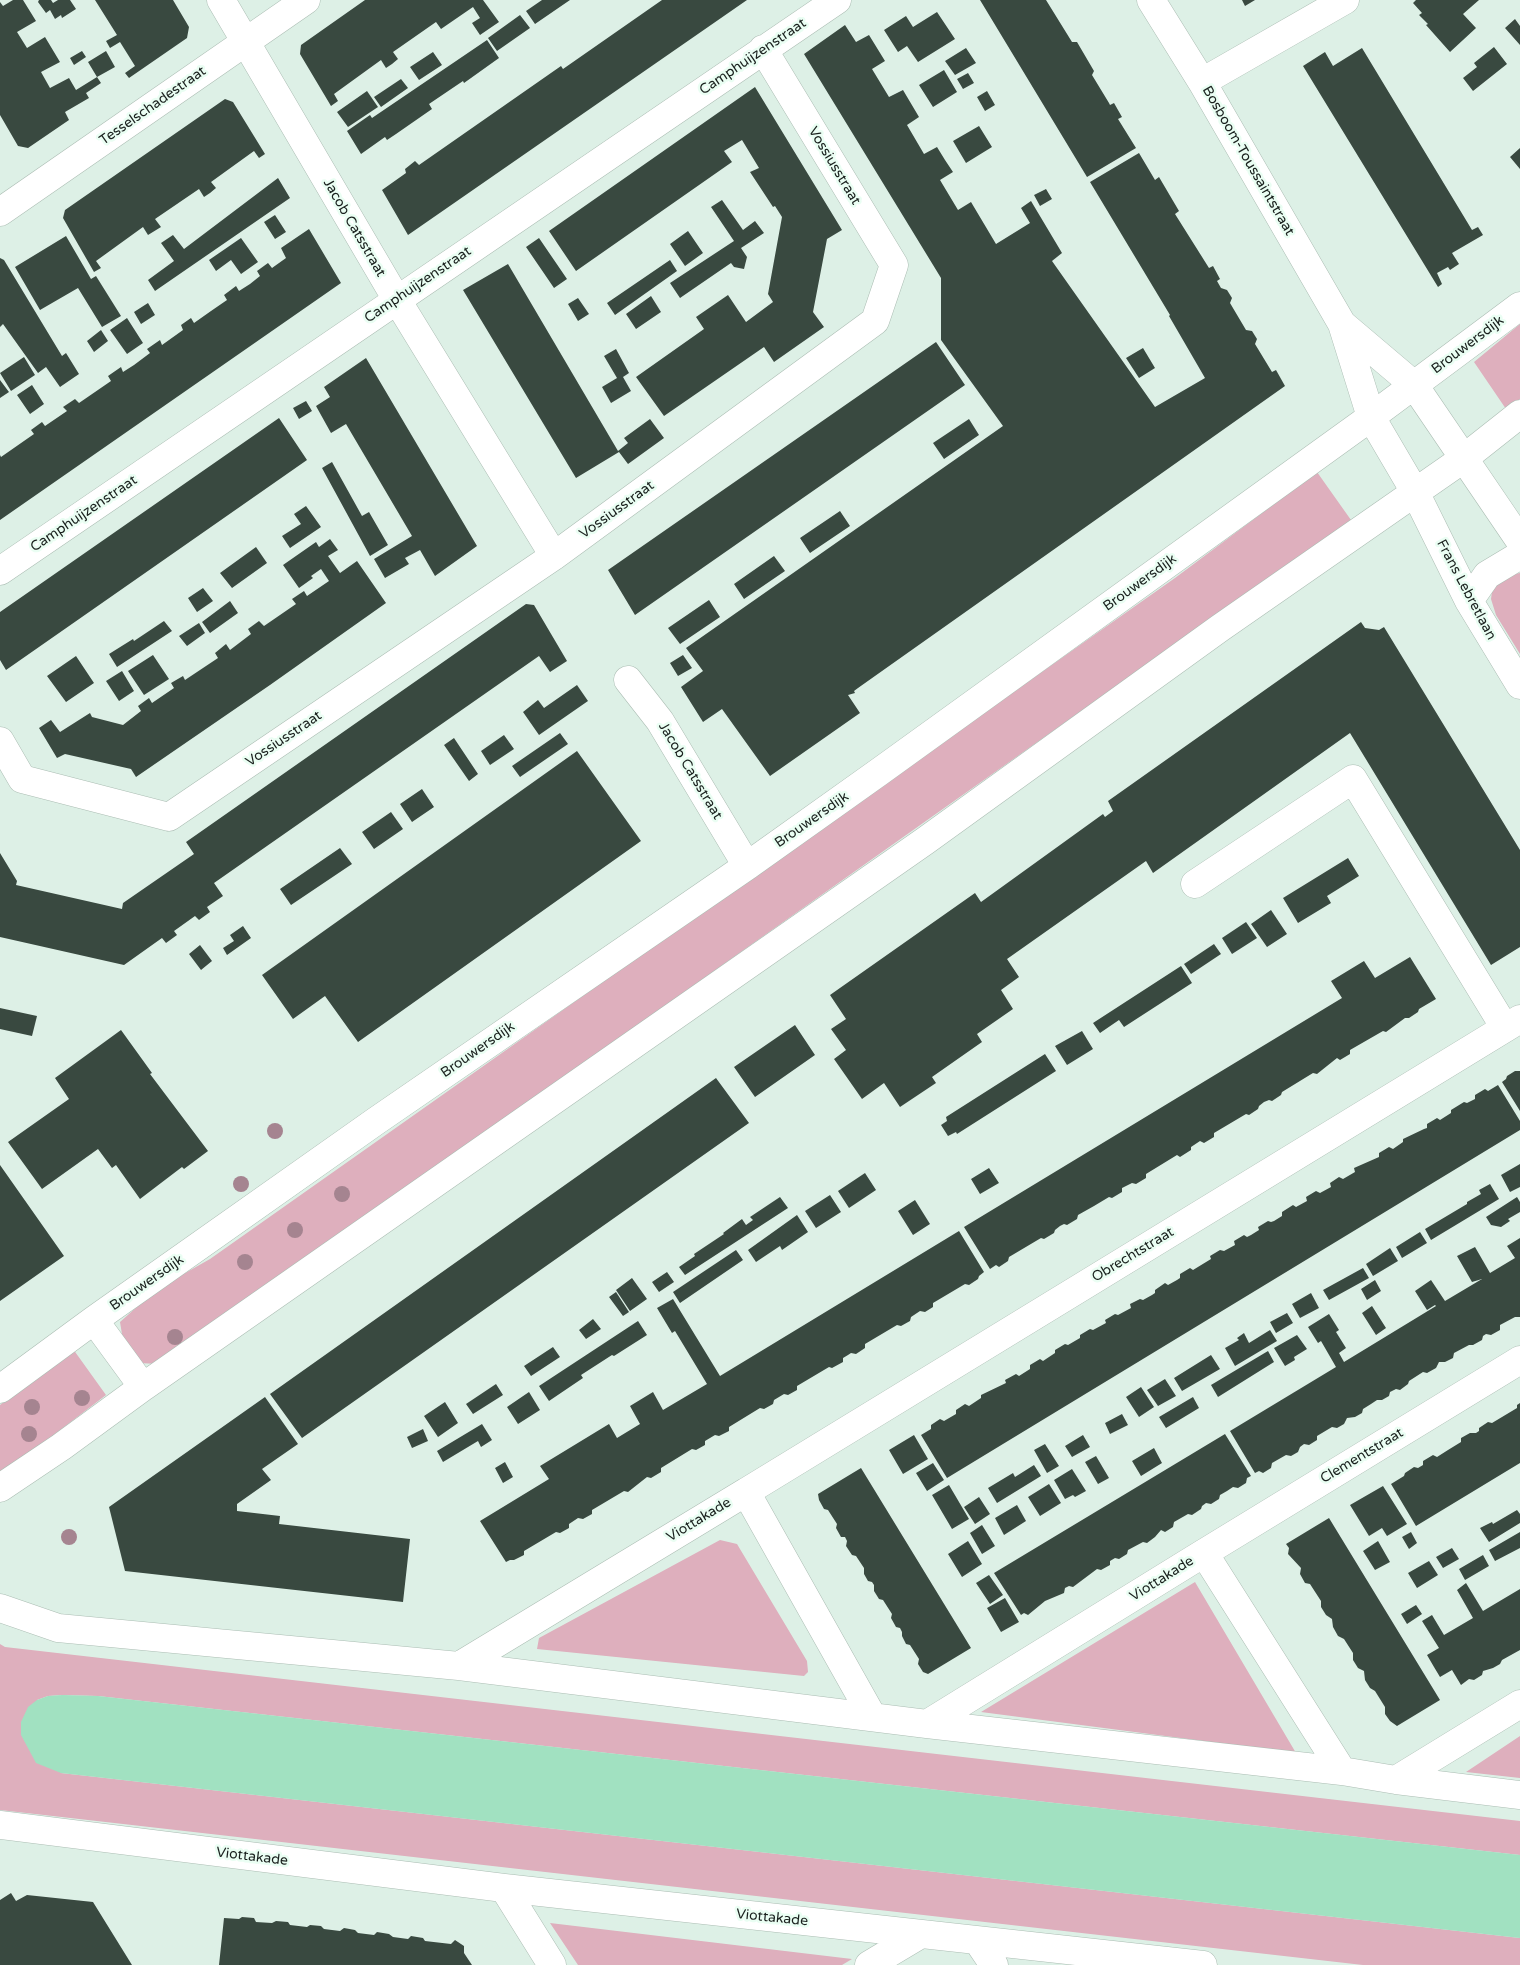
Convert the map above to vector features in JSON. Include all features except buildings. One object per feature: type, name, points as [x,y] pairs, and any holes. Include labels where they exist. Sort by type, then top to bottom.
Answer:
[{"type":"street","name":"Jacob Catsstraat","points":[[221,0],[397,300],[554,556]]},
{"type":"street","name":"Tesselschadestraat","points":[[4,200],[306,0]]},
{"type":"street","name":"Camphuijzenstraat","points":[[0,571],[837,0]]},
{"type":"street","name":"Bosboom-Toussaintstraat","points":[[1151,0],[1202,82],[1342,324],[1371,417],[1415,492]]},
{"type":"street","points":[[1202,82],[1345,0]]},
{"type":"street","name":"Vossiusstraat","points":[[0,741],[22,779],[169,817],[554,556],[875,321],[894,265],[763,49]]},
{"type":"street","name":"Brouwersdijk","points":[[0,1389],[94,1320],[376,1121],[747,866],[1371,417],[1520,306]]},
{"type":"street","name":"Bosboom-Toussaintstraat","points":[[1342,324],[1414,385],[1463,459]]},
{"type":"street","points":[[0,1488],[917,846],[1220,628],[1463,459],[1520,414]]},
{"type":"street","points":[[1463,459],[1520,541]]},
{"type":"street","name":"Frans Lebretlaan","points":[[1415,492],[1469,601],[1520,685]]},
{"type":"street","points":[[1469,601],[1487,575],[1520,557]]},
{"type":"street","name":"Jacob Catsstraat","points":[[628,680],[660,721],[747,866]]},
{"type":"street","points":[[1195,884],[1353,779],[1513,1024]]},
{"type":"street","name":"Obrechtstraat","points":[[746,1492],[1513,1024]]},
{"type":"street","points":[[94,1320],[143,1387]]},
{"type":"street","name":"Clementstraat","points":[[1204,1553],[1520,1360]]},
{"type":"street","name":"Viottakade","points":[[459,1666],[746,1492],[872,1716]]},
{"type":"street","name":"Viottakade","points":[[927,1724],[1204,1553],[1342,1771]]},
{"type":"street","points":[[0,1608],[58,1628],[459,1666],[927,1724],[1342,1771],[1396,1780],[1520,1795]]},
{"type":"street","points":[[1396,1780],[1520,1704]]},
{"type":"street","name":"Viottakade","points":[[0,1825],[504,1888],[1202,1965]]},
{"type":"street","points":[[504,1888],[552,1965]]},
{"type":"street","points":[[869,1965],[921,1934]]},
{"type":"street","points":[[977,1940],[994,1965]]},
{"type":"shaded area","points":[[1520,324],[1520,399],[1506,409],[1474,362]]},
{"type":"shaded area","points":[[1317,472],[1351,520],[159,1364],[138,1363],[124,1346],[120,1322],[157,1289],[210,1259],[1175,578]]},
{"type":"shaded area","points":[[1520,573],[1520,654],[1496,615],[1491,599],[1493,585],[1503,576]]},
{"type":"shaded area","points":[[73,1349],[106,1395],[8,1470],[0,1474],[0,1405]]},
{"type":"shaded area","points":[[720,1540],[737,1544],[807,1661],[808,1672],[804,1676],[537,1649],[539,1638]]},
{"type":"shaded area","points":[[1195,1582],[1296,1753],[981,1712]]},
{"type":"shaded area","points":[[0,1644],[5,1647],[1520,1821],[1520,1855],[98,1696],[62,1695],[48,1696],[37,1700],[61,1773],[1520,1938],[1520,1965],[1363,1965],[0,1810]]},
{"type":"shaded area","points":[[48,1696],[98,1696],[1520,1855],[1520,1938],[61,1773],[36,1763],[21,1735],[21,1722],[28,1707],[37,1700]]},
{"type":"shaded area","points":[[1520,1736],[1520,1778],[1466,1772]]},
{"type":"shaded area","points":[[550,1923],[852,1959],[842,1965],[578,1965]]}]
